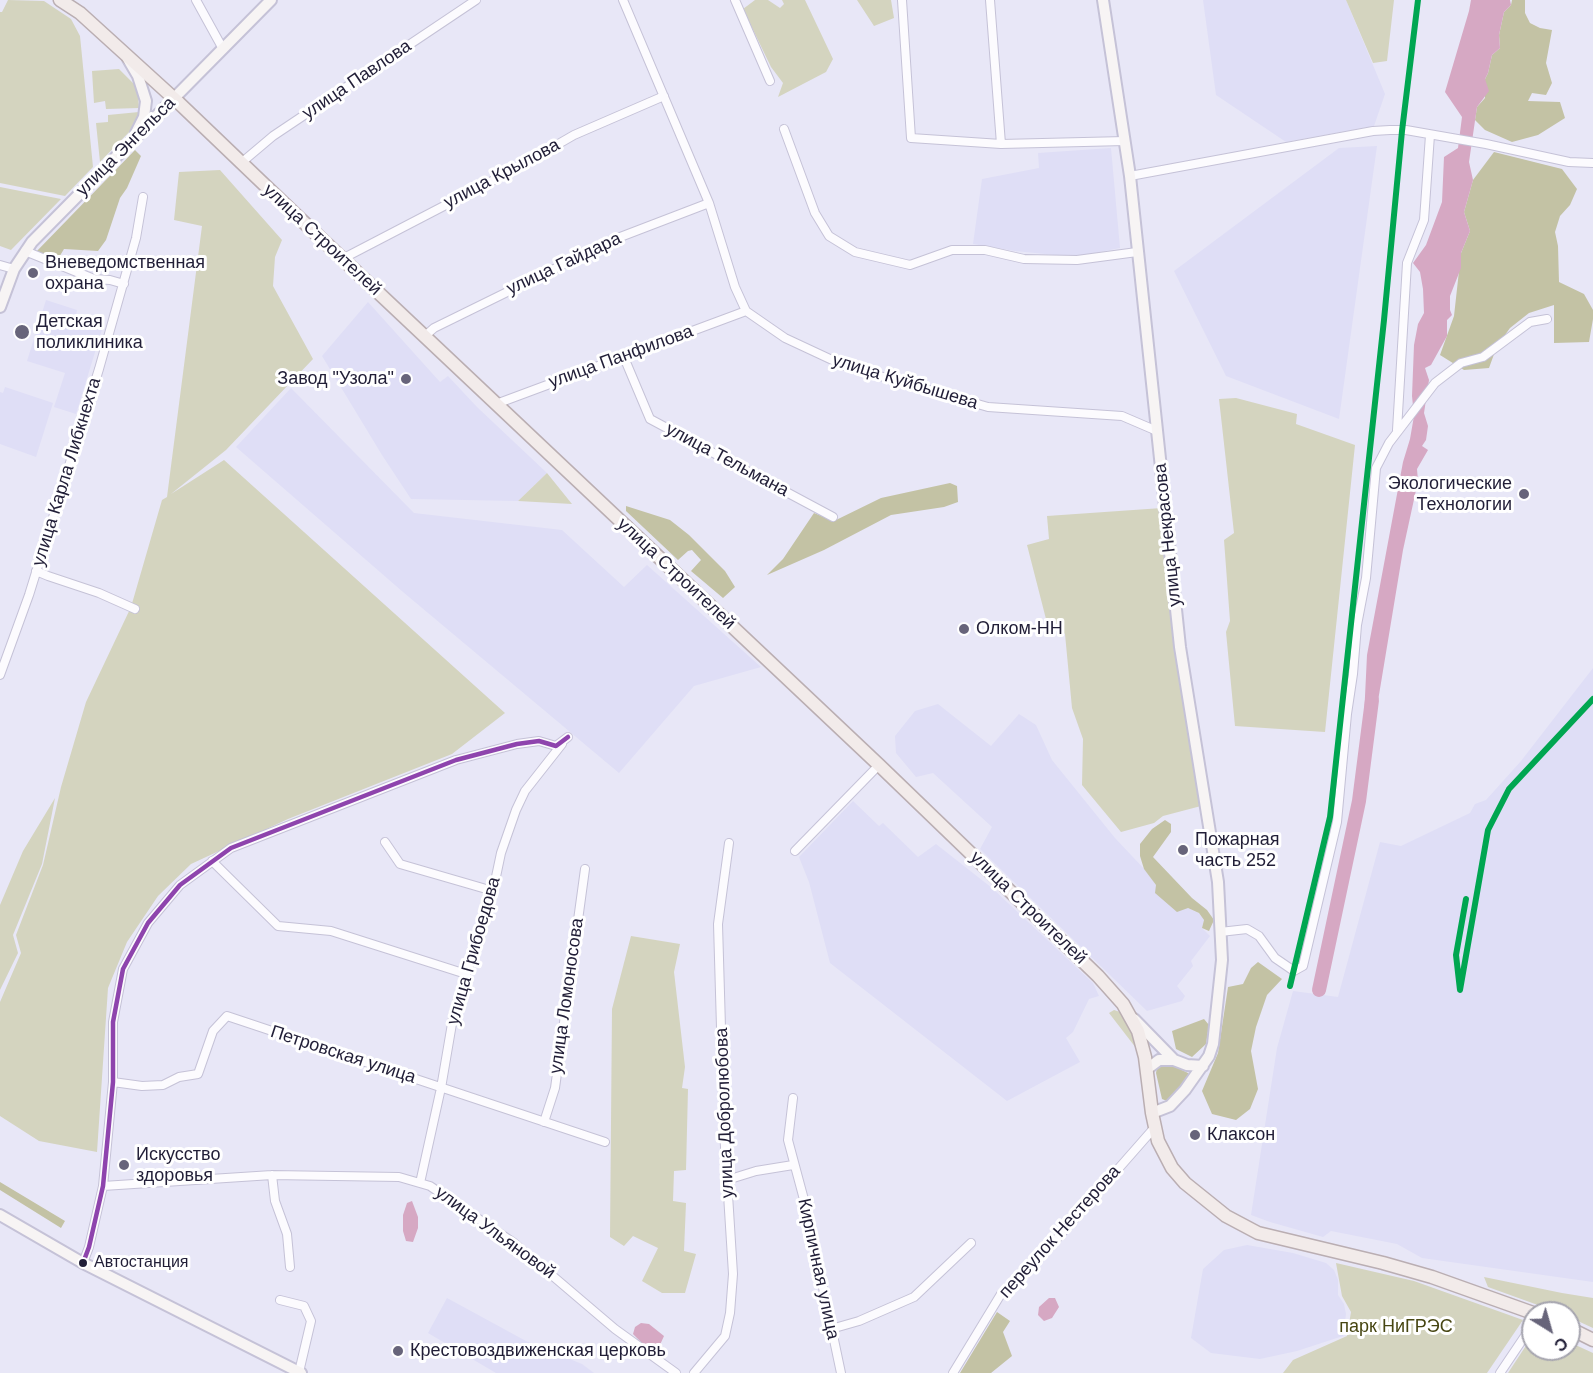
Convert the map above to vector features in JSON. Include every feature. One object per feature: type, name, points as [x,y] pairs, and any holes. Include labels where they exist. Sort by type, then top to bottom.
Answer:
[{"type":"main road","name":"улица Строителей","points":[[60,0],[80,13],[174,99],[879,765],[1098,976],[1132,1017],[1142,1044],[1152,1113],[1163,1153],[1185,1183],[1243,1226],[1265,1235],[1432,1277],[1521,1309]]},
{"type":"street","points":[[196,0],[223,49]]},
{"type":"street","name":"улица Энгельса","points":[[0,307],[14,269],[25,251],[271,0]]},
{"type":"street","name":"улица Павлова","points":[[241,163],[282,130],[476,0]]},
{"type":"street","points":[[623,0],[709,203],[735,287],[746,311]]},
{"type":"street","points":[[735,0],[770,81]]},
{"type":"street","points":[[902,0],[911,138],[1002,144],[1125,141]]},
{"type":"street","points":[[990,0],[1002,144]]},
{"type":"street","name":"улица Некрасова","points":[[1103,0],[1130,176],[1180,647],[1218,882],[1222,960],[1214,1044],[1203,1066],[1185,1090],[1170,1106],[1152,1113]]},
{"type":"street","points":[[126,56],[138,76],[146,101],[144,117],[132,141]]},
{"type":"street","name":"улица Крылова","points":[[342,259],[515,169],[574,135],[664,96]]},
{"type":"street","points":[[784,129],[815,213],[829,236],[855,252],[910,265],[952,250],[985,250],[1024,259],[1077,260],[1137,252]]},
{"type":"street","points":[[1130,176],[1373,131],[1406,130],[1569,162],[1593,163]]},
{"type":"street","points":[[1397,430],[1407,263],[1424,220],[1430,135]]},
{"type":"street","name":"улица Карла Либкнехта","points":[[0,675],[29,595],[86,412],[124,284],[136,238],[143,197]]},
{"type":"street","name":"улица Гайдара","points":[[425,336],[434,327],[615,239],[709,203]]},
{"type":"street","points":[[25,251],[94,279],[124,284]]},
{"type":"street","points":[[0,266],[14,269]]},
{"type":"street","name":"улица Панфилова","points":[[496,404],[746,311]]},
{"type":"street","name":"улица Куйбышева","points":[[746,311],[784,338],[845,366],[988,407],[1122,416],[1157,431]]},
{"type":"street","points":[[1220,932],[1247,929],[1259,936],[1275,958],[1294,971],[1303,966],[1337,822],[1357,625],[1366,578],[1376,468],[1397,430],[1435,383],[1461,363],[1483,357],[1530,322],[1547,319]]},
{"type":"street","name":"улица Тельмана","points":[[623,356],[650,419],[833,517]]},
{"type":"street","points":[[36,570],[135,609]]},
{"type":"street","name":"улица Грибоедова","points":[[212,861],[231,848],[456,760],[517,744],[538,741],[556,746],[568,737],[525,791],[501,853],[493,891],[454,1012],[441,1088],[420,1183]]},
{"type":"street","points":[[795,851],[879,765]]},
{"type":"street","points":[[385,842],[400,864],[493,891]]},
{"type":"street","name":"улица Добролюбова","points":[[694,1373],[725,1336],[730,1313],[733,1274],[717,924],[729,843]]},
{"type":"street","points":[[83,1263],[103,1186],[113,1082],[113,1022],[123,969],[148,923],[180,885],[212,861],[278,926],[331,931],[466,974]]},
{"type":"street","name":"улица Ломоносова","points":[[544,1122],[555,1088],[585,869]]},
{"type":"street","name":"Петровская улица","points":[[113,1082],[142,1086],[163,1085],[179,1077],[198,1074],[213,1031],[227,1017],[605,1142]]},
{"type":"street","points":[[1132,1017],[1174,1060]]},
{"type":"street","points":[[1147,1069],[1159,1060],[1174,1060],[1187,1065],[1203,1066]]},
{"type":"street","name":"Кирпичная улица","points":[[794,1098],[788,1140],[806,1207],[841,1373]]},
{"type":"street","name":"переулок Нестерова","points":[[953,1373],[1000,1294],[1054,1242],[1155,1127]]},
{"type":"street","points":[[727,1180],[756,1171],[793,1165]]},
{"type":"street","points":[[272,1175],[275,1201],[287,1234],[290,1267]]},
{"type":"street","name":"улица Ульяновой","points":[[103,1186],[272,1175],[399,1177],[430,1186],[514,1243],[615,1329],[676,1373]]},
{"type":"street","points":[[0,1215],[83,1263],[300,1373],[311,1321],[304,1306],[280,1300]]},
{"type":"street","points":[[831,1329],[859,1321],[914,1297],[971,1243]]},
{"type":"street","points":[[1500,1373],[1521,1342]]},
{"type":"shaded area","points":[[1203,0],[1346,0],[1385,94],[1374,126],[1286,142],[1216,95]]},
{"type":"shaded area","points":[[1471,0],[1510,0],[1511,5],[1504,12],[1499,35],[1500,48],[1492,55],[1485,79],[1489,91],[1477,107],[1469,162],[1473,180],[1464,212],[1470,231],[1461,253],[1461,268],[1450,296],[1452,315],[1447,320],[1447,336],[1431,365],[1425,368],[1429,380],[1424,413],[1428,426],[1426,440],[1422,446],[1428,450],[1417,469],[1418,481],[1403,550],[1373,720],[1364,717],[1367,655],[1403,462],[1414,416],[1412,396],[1414,345],[1418,324],[1424,313],[1420,272],[1413,263],[1426,245],[1442,202],[1444,157],[1458,148],[1462,117],[1445,92]]},
{"type":"shaded area","points":[[1377,146],[1339,419],[1226,376],[1174,271],[1339,148]]},
{"type":"shaded area","points":[[1111,148],[1120,248],[1075,257],[973,244],[982,179],[1039,168],[1038,153]]},
{"type":"shaded area","points":[[46,300],[77,310],[76,315],[104,323],[76,414],[54,407],[65,373],[27,361]]},
{"type":"shaded area","name":"Завод \"Узола\"","points":[[368,302],[440,382],[448,376],[477,407],[547,473],[518,501],[411,499],[322,356]]},
{"type":"shaded area","points":[[5,387],[53,403],[36,457],[0,444],[0,392],[3,393]]},
{"type":"shaded area","points":[[291,388],[414,513],[562,530],[624,587],[647,565],[761,667],[694,686],[619,773],[403,592],[236,447]]},
{"type":"shaded area","points":[[1593,668],[1593,1282],[1422,1258],[1397,1244],[1331,1231],[1323,1237],[1251,1215],[1277,1048],[1293,991],[1338,997],[1380,842],[1401,846],[1470,813],[1475,804],[1486,800],[1521,761]]},
{"type":"shaded area","points":[[938,704],[991,746],[1019,714],[1036,725],[1052,760],[1115,838],[1148,873],[1156,885],[1188,908],[1199,913],[1204,920],[1202,928],[1210,936],[1191,961],[1193,966],[1177,986],[1185,996],[1182,1001],[1147,1011],[980,849],[992,827],[933,773],[916,777],[896,753],[895,736],[915,711]]},
{"type":"shaded area","points":[[853,801],[879,826],[883,823],[918,857],[936,844],[992,888],[1093,983],[1099,996],[1089,999],[1073,1032],[1066,1038],[1080,1062],[1007,1101],[830,963],[809,882],[799,857]]},
{"type":"shaded area","points":[[412,1201],[418,1217],[418,1228],[413,1242],[406,1241],[403,1231],[403,1215],[407,1203]]},
{"type":"shaded area","points":[[1247,1245],[1293,1253],[1326,1263],[1334,1270],[1338,1280],[1338,1295],[1344,1304],[1346,1314],[1343,1336],[1297,1351],[1260,1359],[1211,1353],[1191,1338],[1203,1269],[1224,1250]]},
{"type":"shaded area","points":[[447,1298],[526,1341],[582,1364],[594,1373],[496,1373],[428,1333]]},
{"type":"shaded area","points":[[1049,1298],[1055,1298],[1059,1307],[1052,1318],[1044,1321],[1038,1315],[1039,1307]]},
{"type":"shaded area","points":[[641,1323],[649,1324],[664,1336],[659,1347],[643,1344],[633,1334],[635,1327]]},
{"type":"green space","points":[[8,0],[44,1],[71,19],[80,36],[93,167],[65,196],[0,183],[0,12]]},
{"type":"green space","points":[[755,0],[768,0],[780,8],[784,4],[782,0],[805,0],[833,59],[826,72],[778,97],[783,83],[771,67],[743,9]]},
{"type":"green space","points":[[857,0],[891,0],[894,18],[874,26]]},
{"type":"green space","points":[[1346,0],[1394,0],[1387,61],[1373,63]]},
{"type":"green space","points":[[1512,0],[1525,0],[1525,13],[1530,23],[1552,30],[1546,63],[1552,83],[1546,95],[1532,93],[1528,101],[1560,102],[1565,118],[1538,135],[1512,142],[1485,130],[1475,120],[1477,107],[1485,98],[1485,79],[1492,55],[1500,48],[1499,35],[1504,12],[1511,5]]},
{"type":"green space","points":[[119,69],[134,84],[138,94],[139,108],[106,109],[105,101],[94,103],[92,71]]},
{"type":"green space","points":[[139,112],[135,126],[100,162],[96,123],[108,122],[108,115]]},
{"type":"green space","points":[[135,150],[141,156],[120,198],[106,240],[98,251],[64,249],[58,259],[35,253]]},
{"type":"green space","points":[[1494,152],[1562,169],[1577,189],[1570,205],[1560,216],[1555,232],[1558,246],[1559,282],[1584,294],[1593,310],[1593,319],[1589,342],[1554,343],[1554,305],[1529,313],[1510,328],[1497,346],[1489,368],[1464,370],[1440,355],[1454,316],[1461,253],[1470,231],[1464,212],[1473,180]]},
{"type":"green space","points":[[220,170],[282,240],[275,257],[273,286],[313,359],[226,450],[171,494],[224,460],[505,713],[452,754],[288,819],[191,864],[158,896],[127,942],[108,988],[97,1152],[39,1141],[0,1116],[0,1002],[21,953],[16,935],[43,865],[61,787],[86,702],[131,607],[162,500],[167,497],[202,226],[174,220],[179,172]]},
{"type":"green space","points":[[0,187],[61,199],[11,250],[0,246]]},
{"type":"green space","points":[[1236,398],[1297,414],[1296,424],[1355,445],[1325,732],[1235,726],[1226,632],[1230,621],[1224,540],[1234,533],[1219,399]]},
{"type":"green space","points":[[547,473],[572,504],[518,501]]},
{"type":"green space","points":[[950,483],[957,486],[958,502],[944,507],[891,515],[824,550],[767,575],[783,559],[814,513],[834,521],[881,498]]},
{"type":"green space","points":[[626,506],[670,520],[689,535],[725,571],[735,587],[723,598],[691,571],[701,560],[692,550],[678,560],[626,511]]},
{"type":"green space","points":[[1162,508],[1180,686],[1201,806],[1163,816],[1154,823],[1121,832],[1082,785],[1083,739],[1072,708],[1065,634],[1046,619],[1027,545],[1049,539],[1047,516]]},
{"type":"green space","points":[[55,798],[42,864],[13,935],[18,953],[0,990],[0,905],[23,851]]},
{"type":"green space","points":[[1165,820],[1171,824],[1171,832],[1153,857],[1192,898],[1207,910],[1214,920],[1209,931],[1202,928],[1204,920],[1199,913],[1188,908],[1177,912],[1155,893],[1156,885],[1144,869],[1140,856],[1140,844],[1152,829]]},
{"type":"green space","points":[[631,936],[680,944],[674,972],[685,1067],[682,1088],[688,1089],[686,1170],[674,1171],[673,1201],[686,1203],[684,1251],[696,1254],[685,1293],[662,1293],[642,1281],[658,1248],[633,1236],[624,1246],[610,1237],[612,1009]]},
{"type":"green space","points":[[1258,962],[1282,979],[1267,995],[1256,1027],[1251,1051],[1258,1089],[1250,1109],[1236,1120],[1212,1114],[1202,1091],[1218,1053],[1228,987],[1243,984],[1251,968]]},
{"type":"green space","points":[[1114,1010],[1123,1013],[1137,1044],[1136,1048],[1109,1013]]},
{"type":"green space","points":[[1204,1019],[1209,1025],[1206,1044],[1192,1057],[1176,1049],[1172,1031]]},
{"type":"green space","points":[[1164,1064],[1188,1073],[1189,1079],[1167,1101],[1162,1099],[1156,1073],[1157,1067]]},
{"type":"green space","points":[[0,1182],[65,1221],[61,1228],[0,1190]]},
{"type":"green space","name":"парк НиГРЭС","points":[[1336,1263],[1414,1281],[1521,1319],[1521,1323],[1487,1373],[1283,1373],[1293,1360],[1347,1336],[1351,1312],[1342,1296]]},
{"type":"green space","name":"парк НиГРЭС","points":[[1484,1277],[1593,1298],[1593,1328],[1581,1322],[1581,1301],[1527,1301],[1488,1287]]},
{"type":"green space","points":[[997,1312],[1010,1321],[1003,1332],[1012,1356],[991,1373],[960,1373]]},
{"type":"green space","points":[[1581,1348],[1593,1353],[1593,1373],[1508,1373],[1521,1353],[1521,1361],[1581,1361]]},
{"type":"waterway","points":[[1319,990],[1359,801],[1372,700]]},
{"type":"transit line","points":[[1290,986],[1330,817],[1384,320],[1402,131],[1418,0]]},
{"type":"transit line","points":[[1466,899],[1456,955],[1460,990],[1488,830],[1509,789],[1593,699]]},
{"type":"transit line","points":[[83,1263],[103,1186],[113,1082],[113,1022],[123,969],[148,923],[180,885],[231,848],[456,760],[517,744],[539,741],[556,746],[568,737]]},
{"type":"place","name":"Вневедомственная охрана","points":[[33,273]]},
{"type":"place","name":"Детская поликлиника","points":[[22,332]]},
{"type":"place","name":"Завод \"Узола\"","points":[[406,379]]},
{"type":"place","name":"Экологические Технологии","points":[[1524,494]]},
{"type":"place","name":"Олком-НН","points":[[964,629]]},
{"type":"place","name":"Пожарная часть 252","points":[[1183,850]]},
{"type":"place","name":"Клаксон","points":[[1195,1135]]},
{"type":"place","name":"Искусство здоровья","points":[[124,1165]]},
{"type":"place","name":"Автостанция","points":[[83,1263]]},
{"type":"place","name":"Крестовоздвиженская церковь","points":[[398,1351]]}]
